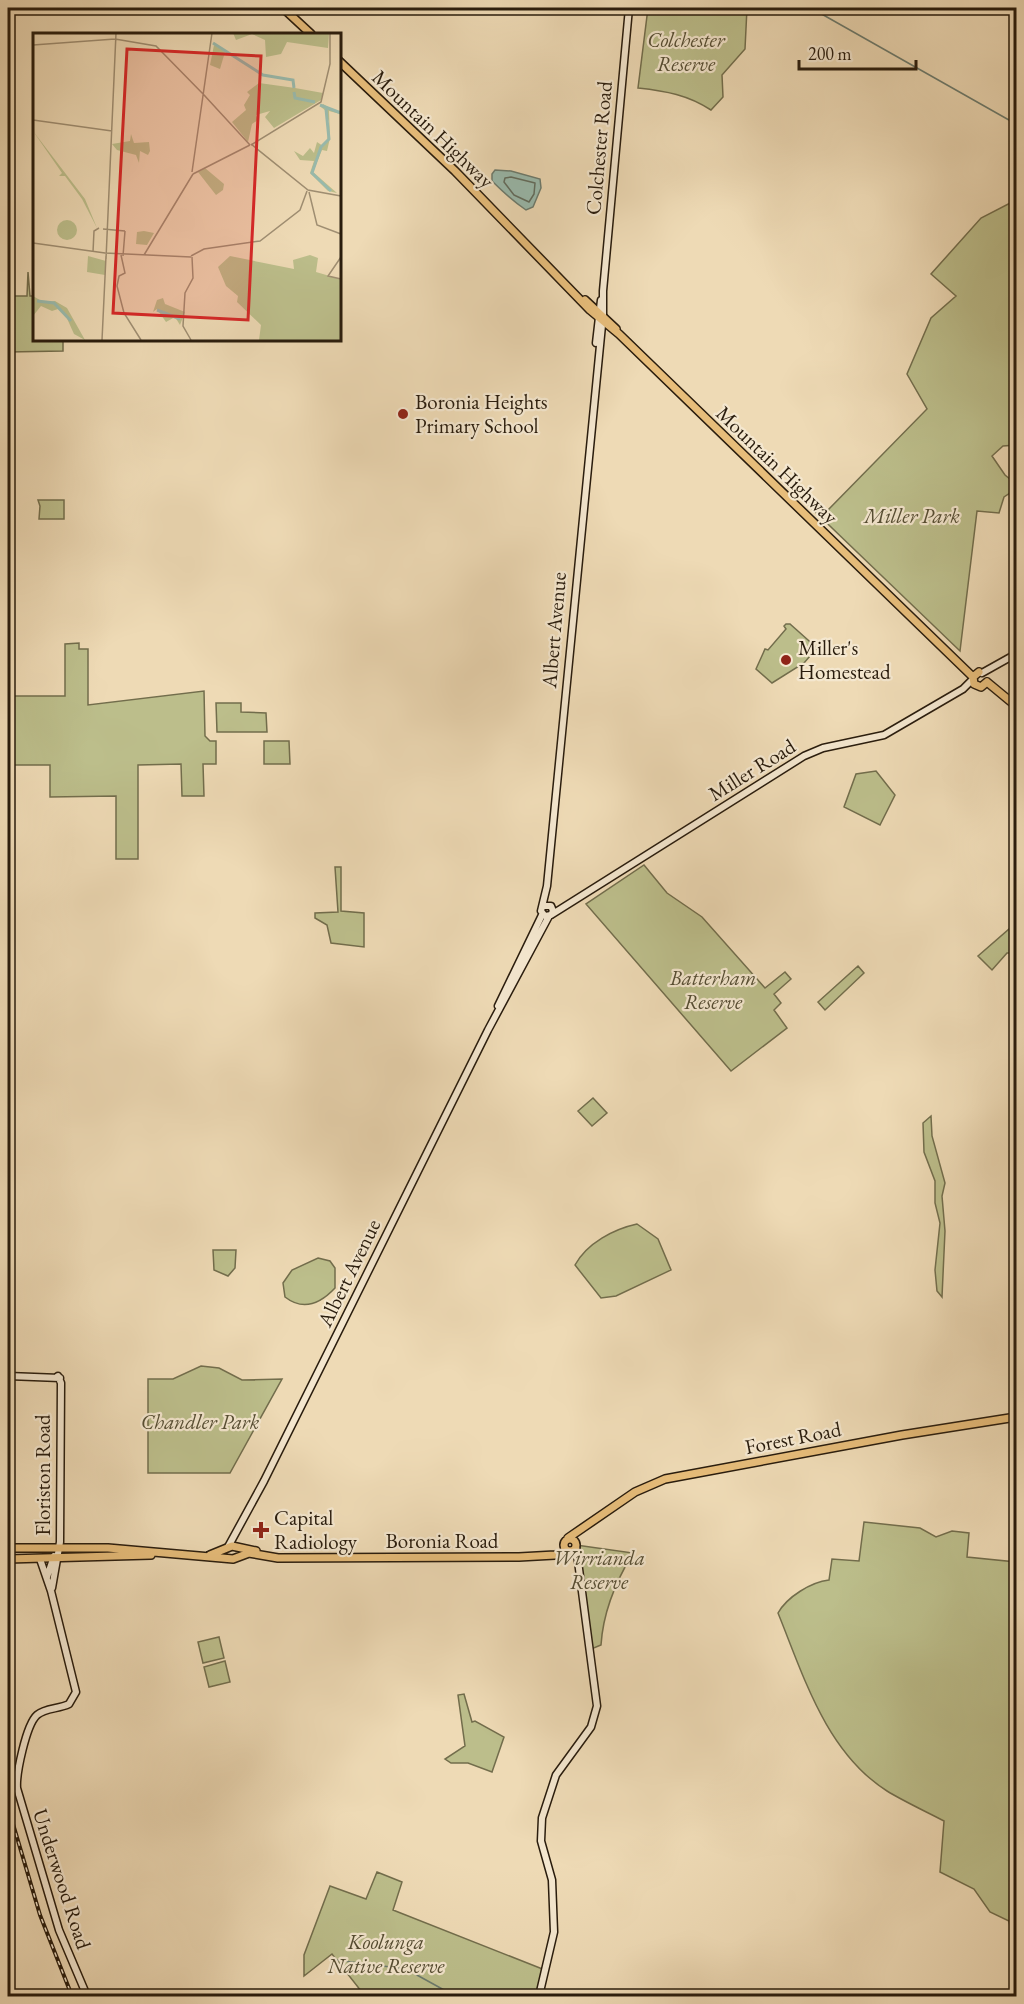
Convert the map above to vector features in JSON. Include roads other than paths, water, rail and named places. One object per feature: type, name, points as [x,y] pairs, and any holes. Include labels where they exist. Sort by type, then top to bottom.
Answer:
[{"type":"main road","points":[[283,8],[310,33]]},
{"type":"main road","name":"Colchester Road","points":[[600,315],[629,8]]},
{"type":"main road","name":"Mountain Highway","points":[[340,62],[455,171],[580,298],[964,669],[1017,706]]},
{"type":"main road","name":"Albert Avenue","points":[[595,376],[600,315]]},
{"type":"main road","name":"Albert Avenue","points":[[548,906],[546,886],[600,315]]},
{"type":"main road","points":[[600,336],[605,331],[617,332]]},
{"type":"main road","points":[[980,680],[1017,654]]},
{"type":"main road","name":"Miller Road","points":[[547,916],[567,906],[804,756],[823,748],[884,735],[980,680]]},
{"type":"main road","points":[[547,916],[548,906]]},
{"type":"main road","points":[[547,916],[548,906]]},
{"type":"main road","name":"Miller Road","points":[[548,906],[567,906]]},
{"type":"main road","name":"Albert Avenue","points":[[232,1547],[238,1529],[547,916]]},
{"type":"main road","name":"Floriston Road","points":[[8,1376],[58,1378],[60,1390],[60,1548],[56,1558]]},
{"type":"main road","name":"Forest Road","points":[[566,1541],[635,1492],[665,1479],[893,1436],[1017,1417]]},
{"type":"main road","name":"Forest Road","points":[[576,1546],[589,1525]]},
{"type":"main road","points":[[539,1996],[554,1932],[552,1880],[541,1841],[541,1822],[556,1775],[591,1727],[597,1706],[576,1546],[574,1540],[566,1541],[578,1573]]},
{"type":"main road","name":"Boronia Road","points":[[540,1556],[566,1541]]},
{"type":"main road","points":[[568,1551],[576,1546]]},
{"type":"main road","points":[[232,1547],[233,1558]]},
{"type":"main road","points":[[232,1547],[233,1558]]},
{"type":"main road","name":"Boronia Road","points":[[205,1556],[232,1547],[272,1557]]},
{"type":"main road","name":"Boronia Road","points":[[8,1548],[130,1549],[233,1558],[249,1553],[272,1557],[540,1556],[568,1551]]},
{"type":"main road","points":[[31,1548],[31,1559]]},
{"type":"main road","name":"Boronia Road","points":[[8,1558],[174,1554]]},
{"type":"main road","points":[[47,1580],[56,1558]]},
{"type":"main road","points":[[51,1591],[56,1558]]},
{"type":"main road","name":"Underwood Road","points":[[40,1559],[51,1591],[76,1694],[69,1704],[42,1712],[33,1720],[18,1769],[18,1796],[59,1930],[87,1996]]},
{"type":"water","points":[[495,170],[511,171],[540,179],[541,188],[533,207],[526,210],[496,185],[492,181],[492,174]]},
{"type":"waterway","points":[[811,8],[1016,124]]},
{"type":"waterway","points":[[336,1960],[406,1969],[455,1996]]},
{"type":"railway","points":[[8,1807],[40,1915],[72,1996]]},
{"type":"place","name":"Boronia Heights Primary School","points":[[403,414]]},
{"type":"place","name":"Miller's Homestead","points":[[786,660]]},
{"type":"place","name":"Capital Radiology","points":[[261,1530]]},
{"type":"park label","name":"Colchester Reserve","points":[[686,52]]},
{"type":"park label","name":"Miller Park","points":[[912,516]]},
{"type":"park label","name":"Batterham Reserve","points":[[713,990]]},
{"type":"park label","name":"Chandler Park","points":[[200,1422]]},
{"type":"park label","name":"Wirrianda Reserve","points":[[599,1570]]},
{"type":"park label","name":"Koolunga Native Reserve","points":[[386,1954]]}]
